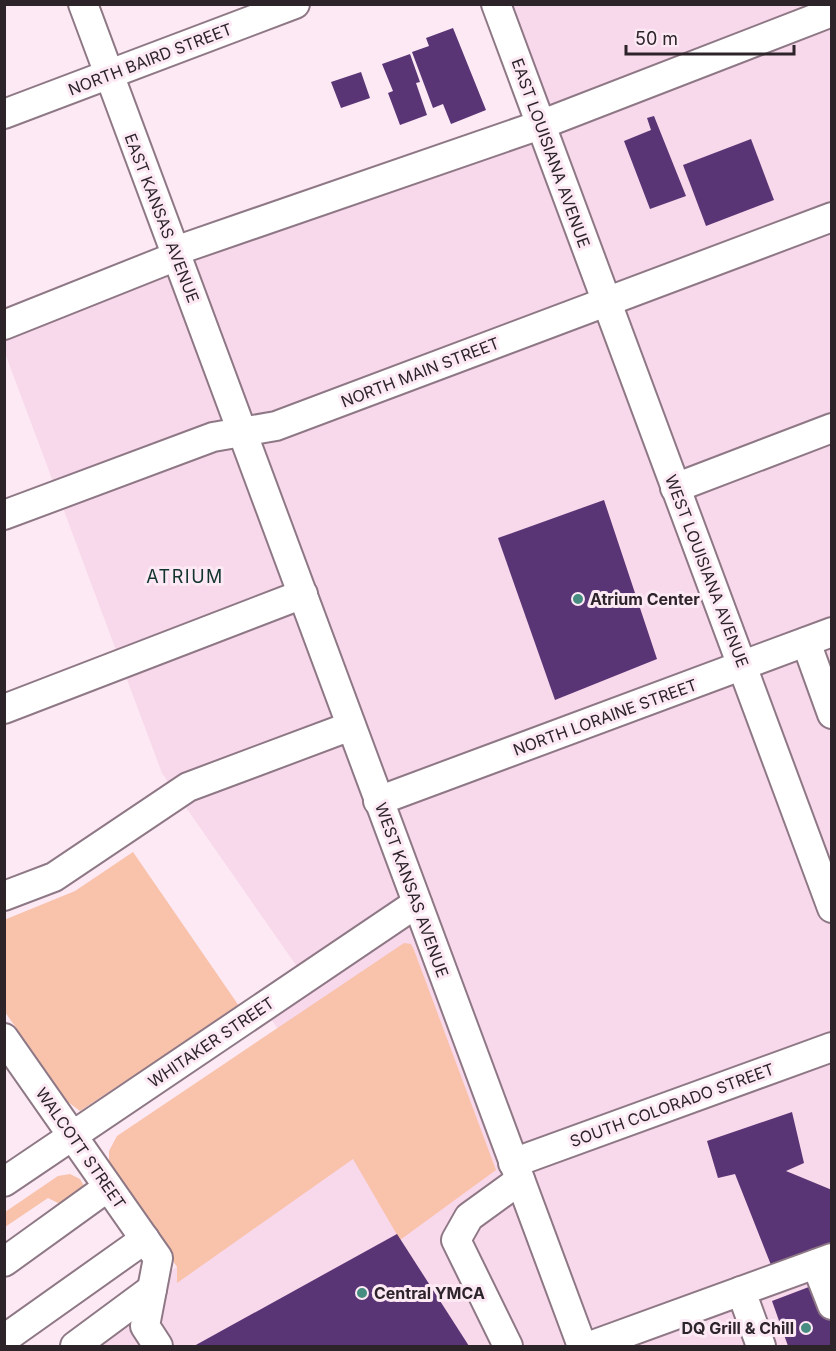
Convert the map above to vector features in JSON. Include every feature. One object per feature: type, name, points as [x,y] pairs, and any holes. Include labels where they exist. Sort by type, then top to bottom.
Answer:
[{"type":"street","name":"EAST KANSAS AVENUE","points":[[82,4],[242,432]]},
{"type":"street","name":"NORTH BAIRD STREET","points":[[4,114],[295,4]]},
{"type":"street","name":"EAST LOUISIANA AVENUE","points":[[496,4],[606,302]]},
{"type":"street","points":[[4,325],[176,254],[540,125],[831,12]]},
{"type":"street","name":"NORTH MAIN STREET","points":[[4,515],[213,437],[276,426],[831,218]]},
{"type":"street","name":"WEST LOUISIANA AVENUE","points":[[606,302],[742,666],[821,850],[831,909]]},
{"type":"street","points":[[675,488],[831,428]]},
{"type":"street","name":"WEST KANSAS AVENUE","points":[[242,432],[582,1347]]},
{"type":"street","points":[[4,709],[303,594]]},
{"type":"street","points":[[819,637],[831,714]]},
{"type":"street","name":"NORTH LORAINE STREET","points":[[378,801],[819,637]]},
{"type":"street","points":[[4,896],[54,877],[188,788],[351,726]]},
{"type":"street","name":"WHITAKER STREET","points":[[4,1182],[417,903]]},
{"type":"street","name":"WALCOTT STREET","points":[[4,1038],[151,1249]]},
{"type":"street","name":"SOUTH COLORADO STREET","points":[[508,1347],[456,1240],[469,1217],[517,1171],[831,1047]]},
{"type":"street","points":[[4,1262],[108,1187]]},
{"type":"street","points":[[151,1249],[152,1289],[145,1326],[158,1347]]},
{"type":"street","points":[[4,1339],[151,1249]]},
{"type":"street","points":[[590,1347],[824,1261],[831,1305]]},
{"type":"street","points":[[75,1347],[152,1289]]},
{"type":"street","points":[[741,1291],[761,1347]]},
{"type":"shaded area","points":[[494,5],[831,5],[831,1346],[62,1346],[356,1144],[263,1007],[305,978],[162,773],[5,353],[5,321],[537,123]]},
{"type":"shaded area","points":[[133,852],[239,1006],[80,1111],[68,1102],[5,1012],[4,920],[75,891]]},
{"type":"shaded area","points":[[404,943],[411,944],[414,950],[496,1170],[400,1240],[353,1159],[177,1283],[177,1267],[109,1167],[109,1151],[117,1136]]},
{"type":"shaded area","points":[[70,1174],[80,1179],[86,1189],[64,1206],[48,1198],[5,1227],[5,1212],[58,1176]]},
{"type":"building","points":[[453,28],[486,110],[451,124],[443,104],[433,108],[412,52],[429,46],[426,38]]},
{"type":"building","points":[[410,54],[420,82],[416,83],[427,115],[400,125],[388,93],[393,91],[382,64]]},
{"type":"building","points":[[361,72],[370,98],[341,108],[331,82]]},
{"type":"building","points":[[654,116],[686,196],[650,209],[624,141],[651,130],[647,118]]},
{"type":"building","points":[[751,139],[774,200],[706,226],[683,165]]},
{"type":"building","name":"Atrium Center","points":[[604,500],[657,659],[555,700],[498,538]]},
{"type":"building","points":[[792,1112],[804,1163],[786,1171],[832,1190],[832,1242],[771,1265],[735,1174],[718,1178],[707,1141]]},
{"type":"building","name":"Central YMCA","points":[[397,1234],[469,1346],[194,1346]]},
{"type":"building","name":"DQ Grill & Chill","points":[[822,1282],[832,1310],[832,1346],[788,1346],[772,1301]]},
{"type":"place","name":"Atrium Center","points":[[578,599]]},
{"type":"place","name":"Central YMCA","points":[[362,1293]]},
{"type":"place","name":"DQ Grill & Chill","points":[[806,1328]]},
{"type":"district","name":"ATRIUM","points":[[185,577]]}]
